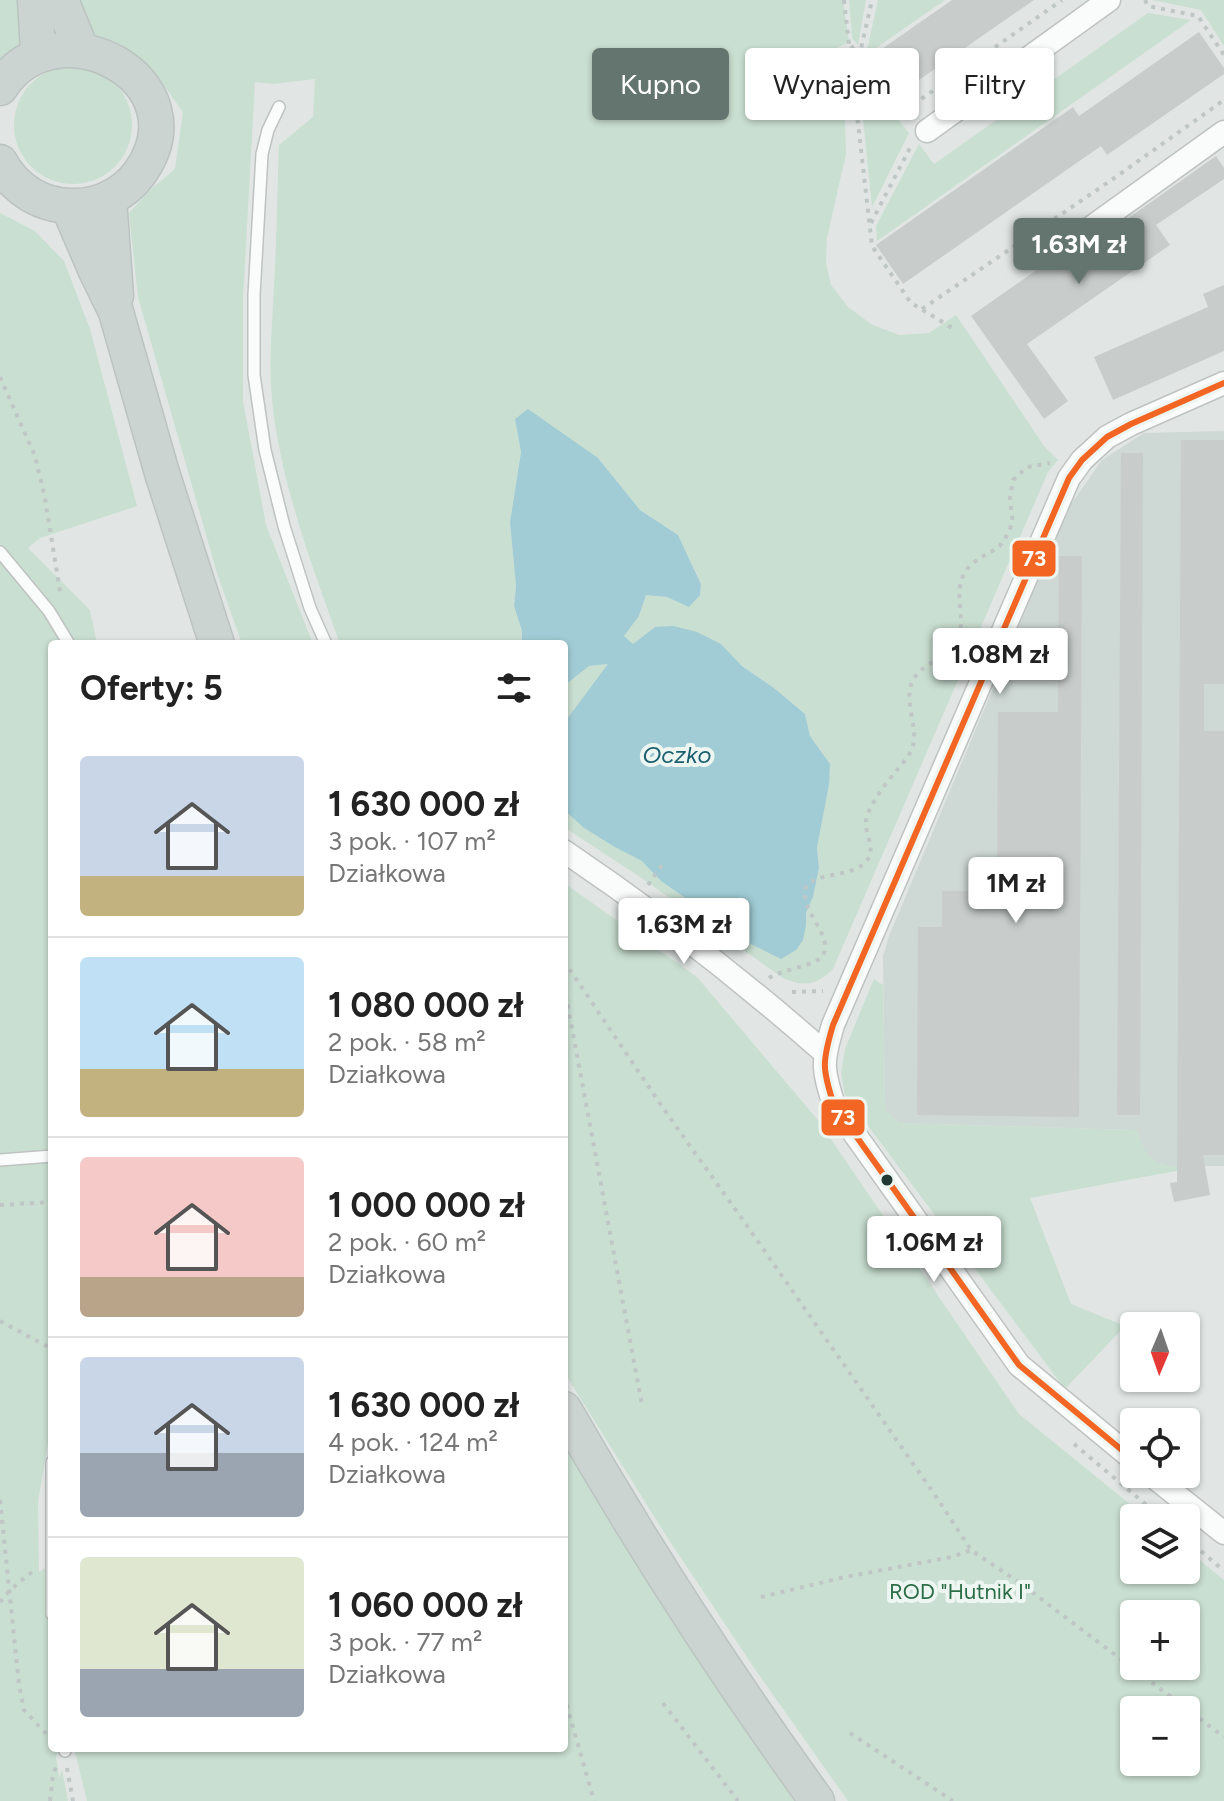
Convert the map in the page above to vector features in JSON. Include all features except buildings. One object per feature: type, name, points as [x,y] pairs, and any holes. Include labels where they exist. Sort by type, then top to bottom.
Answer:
[{"type":"main road","points":[[35,0],[38,51]]},
{"type":"main road","points":[[61,0],[79,44]]},
{"type":"main road","points":[[0,88],[15,67],[38,51],[58,45],[79,44],[100,48],[128,64],[147,89],[153,110],[153,141],[146,161],[134,179],[118,193],[89,205],[49,203],[31,195],[16,184],[0,162]]},
{"type":"main road","points":[[109,198],[116,312]]},
{"type":"main road","points":[[68,206],[116,312],[168,493],[216,640]]},
{"type":"main road","points":[[568,1416],[669,1584],[817,1801]]},
{"type":"street","points":[[927,131],[1109,0]]},
{"type":"street","points":[[1071,242],[1224,132]]},
{"type":"street","points":[[1120,1448],[1019,1365],[834,1105],[824,1076],[825,1053],[833,1025],[1069,478],[1082,460],[1107,437],[1224,383]]},
{"type":"street","points":[[568,854],[631,896],[739,979],[825,1053]]},
{"type":"street","points":[[1168,1488],[1224,1533]]},
{"type":"lane","points":[[279,107],[268,130],[262,154],[254,295],[254,375],[265,450],[284,526],[310,608],[324,640]]},
{"type":"lane","points":[[0,552],[49,611],[67,640]]},
{"type":"lane","points":[[0,1160],[48,1156]]},
{"type":"path","points":[[844,0],[850,48]]},
{"type":"path","points":[[861,48],[872,0]]},
{"type":"path","points":[[919,101],[1062,0]]},
{"type":"path","points":[[1145,0],[1148,6],[1198,16],[1224,55]]},
{"type":"path","points":[[849,42],[853,48]]},
{"type":"path","points":[[922,309],[1224,100]]},
{"type":"path","points":[[858,120],[872,246],[911,303],[954,329]]},
{"type":"path","points":[[870,226],[914,140],[927,131]]},
{"type":"path","points":[[0,377],[35,456],[45,499],[61,598],[49,611]]},
{"type":"path","points":[[770,976],[819,961],[825,953],[825,939],[804,896],[806,886],[810,881],[840,875],[864,864],[869,858],[871,846],[865,830],[867,817],[914,743],[911,684],[924,668],[953,647],[962,631],[958,597],[964,574],[978,557],[1000,547],[1012,524],[1010,499],[1013,480],[1027,467],[1052,463]]},
{"type":"path","points":[[645,891],[662,865]]},
{"type":"path","points":[[568,967],[971,1550],[1020,1583],[1224,1737]]},
{"type":"path","points":[[568,1007],[642,1405]]},
{"type":"path","points":[[0,1205],[48,1202]]},
{"type":"path","points":[[0,1321],[48,1347]]},
{"type":"path","points":[[0,1500],[24,1710],[48,1736]]},
{"type":"path","points":[[761,1597],[952,1557],[971,1550]]},
{"type":"path","points":[[1200,1550],[1224,1571]]},
{"type":"path","points":[[0,1602],[48,1559]]},
{"type":"path","points":[[663,1703],[738,1801]]},
{"type":"path","points":[[568,1709],[594,1801]]},
{"type":"path","points":[[850,1733],[953,1801]]},
{"type":"path","points":[[50,1801],[53,1774],[63,1752]]},
{"type":"path","points":[[64,1752],[73,1801]]},
{"type":"shaded area","points":[[1224,431],[1224,1166],[1169,1166],[1153,1161],[1143,1148],[1136,1130],[899,1123],[885,1110],[883,956],[1069,507],[1102,460],[1144,433]]},
{"type":"green space","points":[[0,0],[27,0],[25,36],[0,68]]},
{"type":"green space","points":[[61,0],[843,0],[849,42],[836,48],[745,48],[745,120],[845,120],[846,154],[827,238],[826,263],[831,285],[848,307],[871,324],[899,335],[929,333],[956,315],[1044,446],[1058,460],[1048,472],[833,969],[827,975],[810,983],[783,978],[568,830],[568,814],[613,846],[640,858],[661,881],[701,909],[719,928],[806,925],[806,913],[819,868],[817,848],[830,764],[810,736],[805,714],[742,666],[721,644],[655,627],[633,644],[624,636],[639,616],[646,595],[700,595],[701,583],[678,535],[640,510],[598,458],[515,419],[521,451],[510,522],[516,586],[514,606],[522,640],[339,640],[291,499],[273,409],[271,378],[279,145],[313,117],[315,79],[273,84],[255,82],[243,299],[243,401],[266,525],[311,640],[241,640],[217,573],[138,297],[129,213],[175,169],[183,112],[160,80],[141,80],[90,45]]},
{"type":"green space","points":[[849,0],[866,0],[858,45],[852,38]]},
{"type":"green space","points":[[878,0],[945,0],[876,48],[868,48]]},
{"type":"green space","points":[[1152,0],[1224,0],[1224,46],[1201,10]]},
{"type":"green space","points":[[1148,13],[1191,20],[1054,116],[1054,79]]},
{"type":"green space","points":[[73,66],[96,70],[115,83],[128,102],[132,125],[128,148],[115,167],[96,180],[73,184],[50,180],[31,167],[18,148],[14,125],[18,102],[31,83],[50,70]]},
{"type":"green space","points":[[863,120],[899,120],[909,133],[872,207]]},
{"type":"green space","points":[[996,120],[1049,120],[877,241],[876,226],[919,144],[934,164]]},
{"type":"green space","points":[[0,213],[35,231],[64,261],[90,329],[137,506],[40,538],[28,548],[90,610],[96,640],[48,640],[48,1442],[38,1502],[39,1572],[47,1567],[48,1752],[58,1752],[59,1778],[62,1770],[68,1801],[0,1801]]},
{"type":"green space","points":[[609,664],[568,718],[568,682],[589,666]]},
{"type":"green space","name":"ROD \"Hutnik I\"","points":[[568,886],[697,977],[817,1119],[1019,1414],[1130,1504],[1120,1504],[1120,1584],[1200,1584],[1200,1560],[1224,1580],[1224,1801],[848,1801],[667,1537],[568,1378]]},
{"type":"green space","points":[[874,979],[883,985],[885,1110],[899,1123],[1136,1130],[1147,1153],[1160,1163],[1203,1166],[1030,1198],[1071,1304],[1120,1324],[1120,1331],[1065,1389],[845,1095],[841,1073],[845,1049]]},
{"type":"green space","points":[[568,1450],[647,1580],[794,1801],[87,1801],[75,1752],[568,1752]]},
{"type":"water","name":"Oczko","points":[[528,409],[598,458],[640,510],[678,535],[701,584],[700,595],[689,607],[667,597],[646,595],[639,616],[624,636],[633,644],[655,627],[673,626],[697,632],[721,644],[742,666],[805,714],[810,736],[830,764],[817,848],[819,868],[806,913],[803,940],[796,950],[781,959],[719,928],[701,909],[661,881],[642,861],[584,828],[568,814],[568,718],[608,664],[589,666],[568,682],[568,640],[522,640],[514,606],[516,586],[510,522],[521,452],[515,419]]},
{"type":"transit line","name":"73","points":[[1120,1448],[1019,1365],[834,1105],[827,1083],[825,1057],[833,1025],[1069,478],[1082,460],[1107,437],[1224,383]]}]
